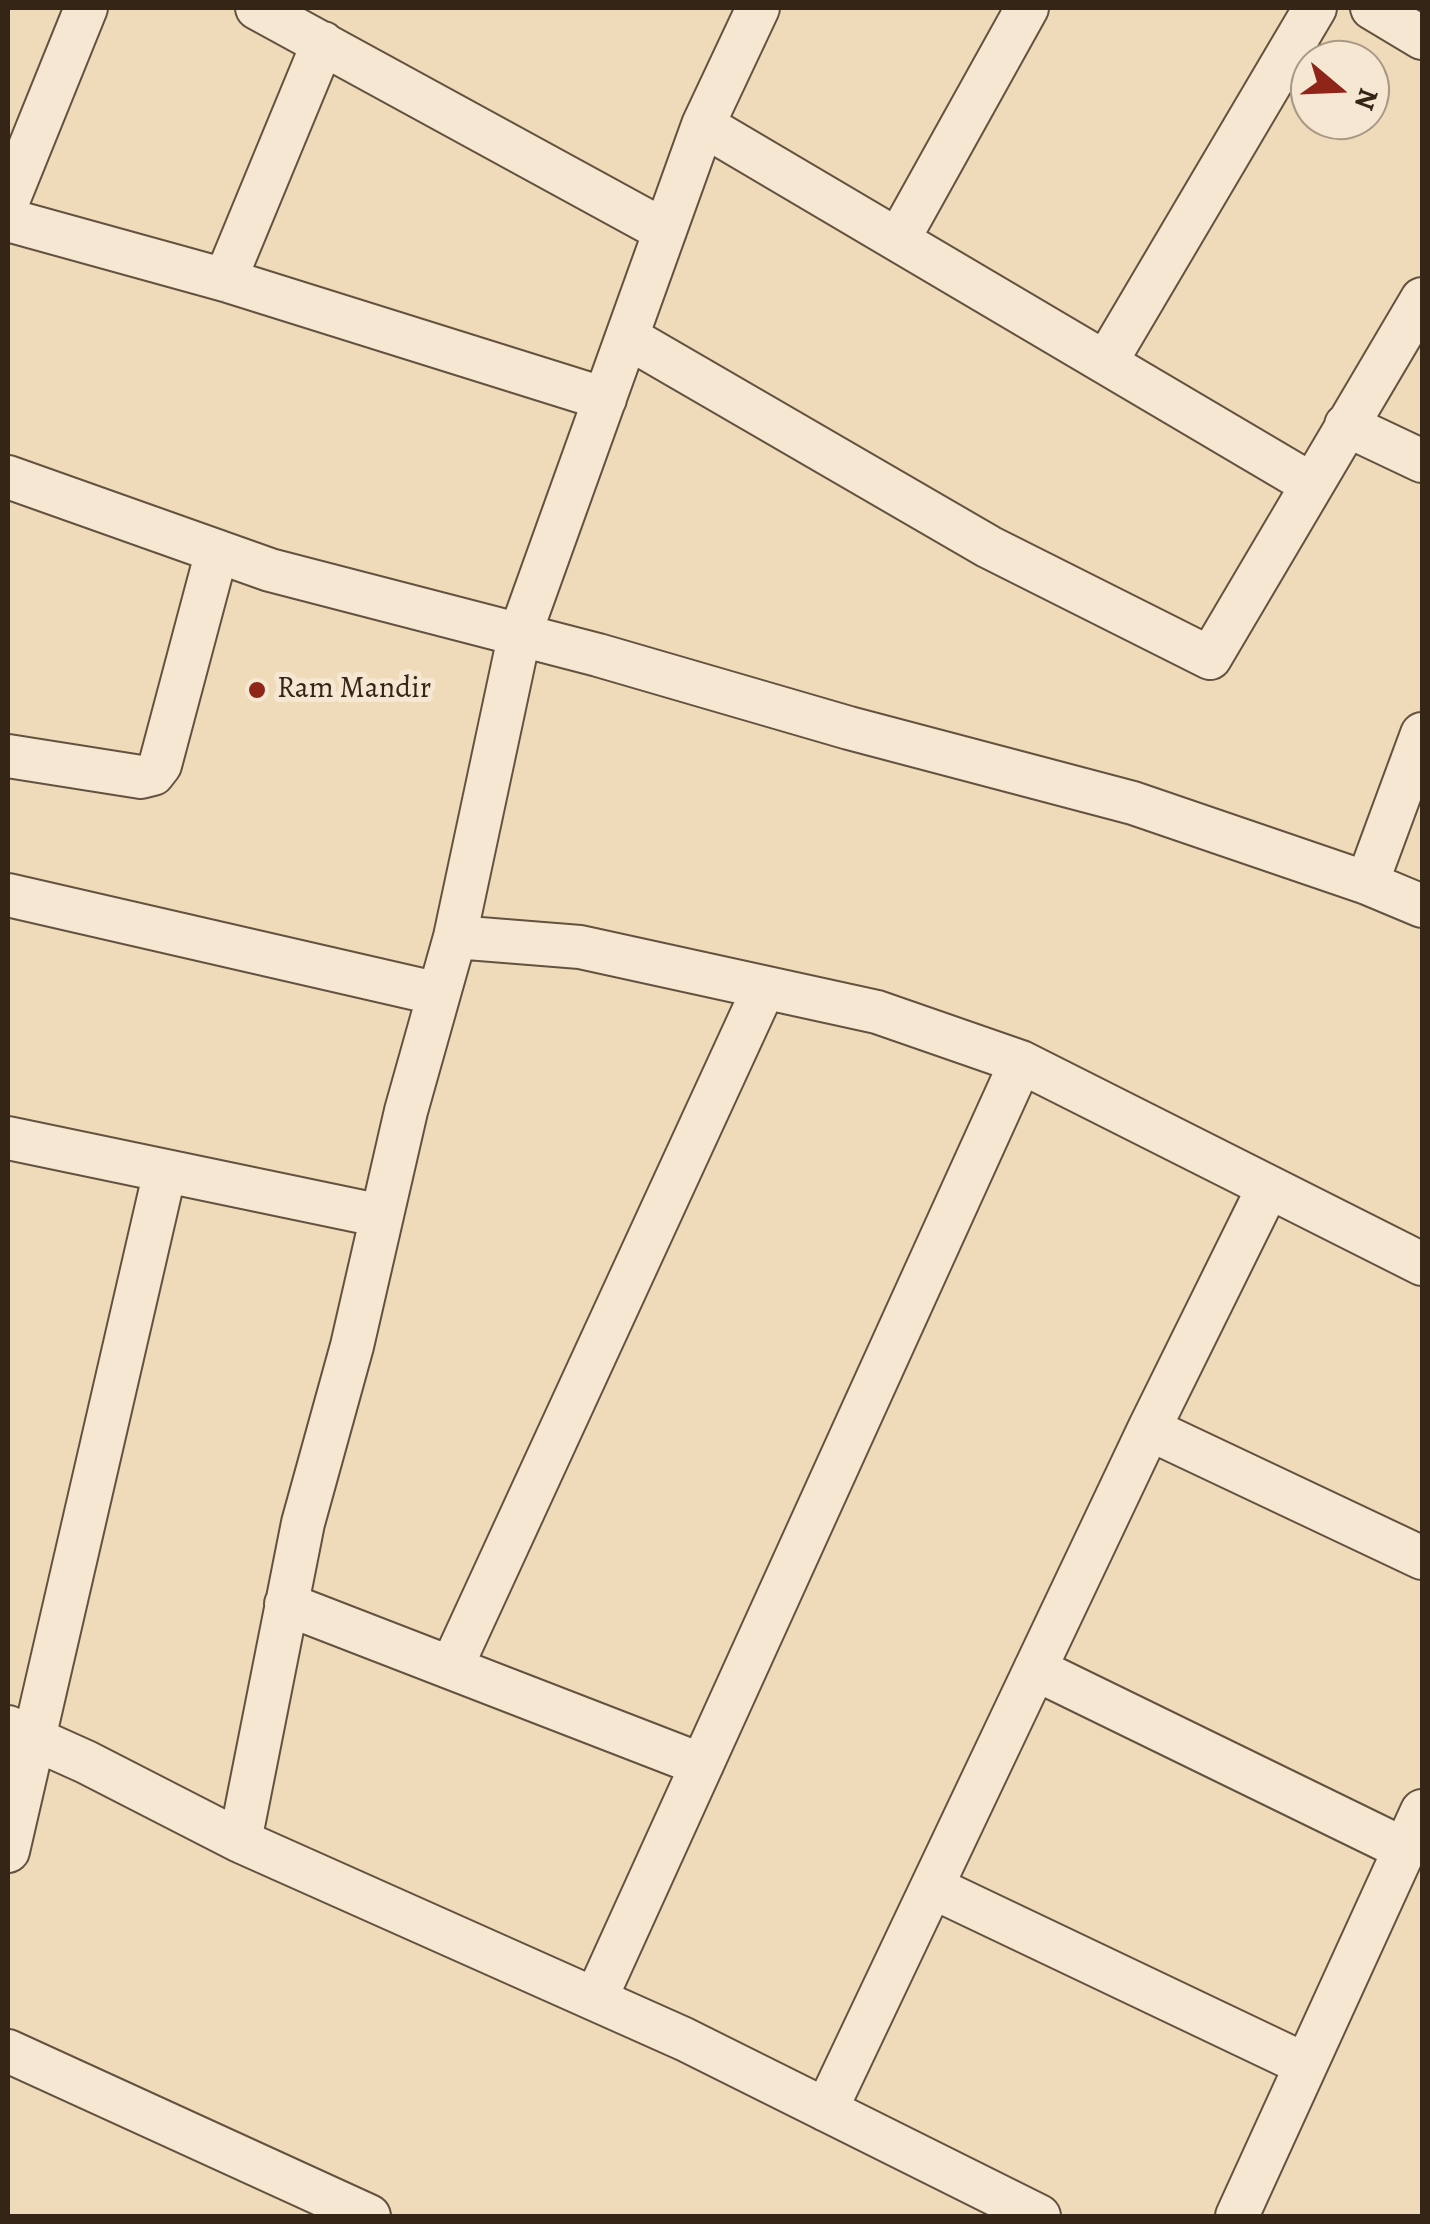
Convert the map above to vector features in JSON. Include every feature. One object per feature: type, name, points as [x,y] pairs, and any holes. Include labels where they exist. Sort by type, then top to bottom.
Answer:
[{"type":"street","points":[[8,200],[86,8]]},
{"type":"street","points":[[256,8],[665,231]]},
{"type":"street","points":[[240,1841],[303,1523],[352,1346],[406,1111],[455,937],[520,637],[703,125],[758,8]]},
{"type":"street","points":[[898,240],[1028,8]]},
{"type":"street","points":[[1106,362],[1314,8]]},
{"type":"street","points":[[1372,8],[1422,38]]},
{"type":"street","points":[[225,280],[324,43]]},
{"type":"street","points":[[703,125],[1312,484]]},
{"type":"street","points":[[8,220],[225,280],[605,399]]},
{"type":"street","points":[[627,337],[989,548],[1210,658],[1422,299]]},
{"type":"street","points":[[1346,425],[1422,461]]},
{"type":"street","points":[[8,478],[270,570],[598,655],[849,728],[1133,802],[1367,883],[1422,906]]},
{"type":"street","points":[[8,756],[141,778],[153,774],[160,766],[218,551]]},
{"type":"street","points":[[1367,883],[1422,734]]},
{"type":"street","points":[[8,894],[439,994]]},
{"type":"street","points":[[455,937],[580,947],[878,1012],[1021,1062],[1268,1188],[1421,1259]]},
{"type":"street","points":[[452,1666],[764,988]]},
{"type":"street","points":[[596,1998],[1021,1062]]},
{"type":"street","points":[[8,1138],[382,1216]]},
{"type":"street","points":[[8,1852],[20,1732],[165,1171]]},
{"type":"street","points":[[826,2110],[1268,1188]]},
{"type":"street","points":[[1149,1430],[1422,1558]]},
{"type":"street","points":[[286,1604],[702,1765]]},
{"type":"street","points":[[1036,1669],[1404,1849]]},
{"type":"street","points":[[20,1732],[240,1841],[596,1998],[1040,2216]]},
{"type":"street","points":[[1237,2216],[1422,1811]]},
{"type":"street","points":[[932,1887],[1306,2065]]},
{"type":"street","points":[[8,2051],[369,2216]]},
{"type":"place","name":"Ram Mandir","points":[[257,690]]}]
